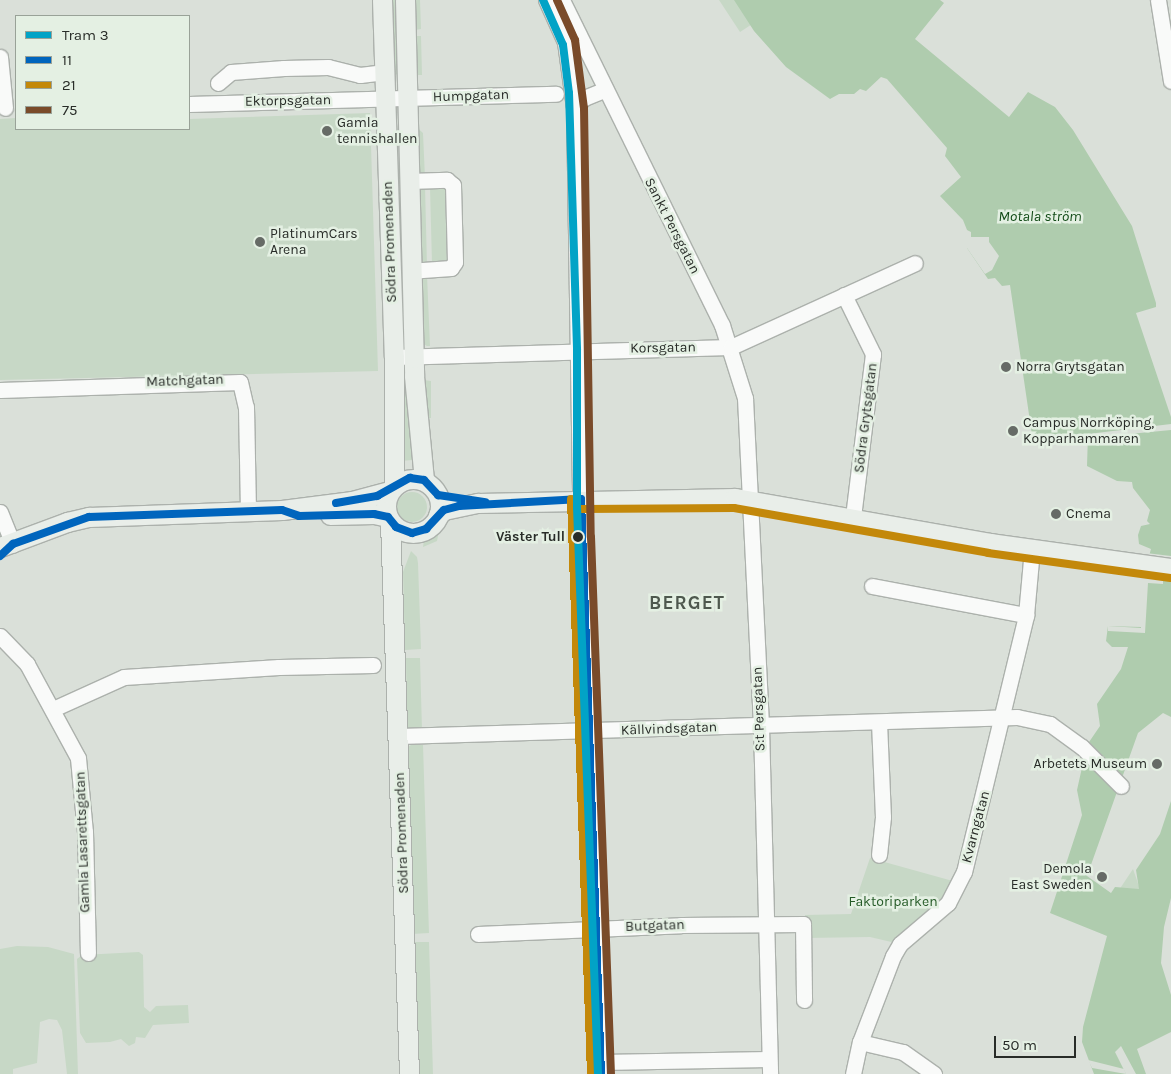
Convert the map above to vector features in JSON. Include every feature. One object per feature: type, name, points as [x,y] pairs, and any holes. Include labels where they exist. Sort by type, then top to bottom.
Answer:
[{"type":"main road","name":"Södra Promenaden","points":[[382,0],[387,98],[394,356],[392,488]]},
{"type":"main road","name":"Södra Promenaden","points":[[405,0],[414,355],[424,480]]},
{"type":"main road","points":[[4,549],[67,522],[89,518],[282,510],[359,500],[392,488],[410,478],[424,480],[438,495],[478,503]]},
{"type":"main road","points":[[389,519],[386,508],[392,488]]},
{"type":"main road","points":[[438,495],[438,515]]},
{"type":"main road","points":[[282,510],[299,516],[374,514],[389,519],[404,531],[421,531],[430,526],[444,510],[478,503],[581,499],[751,500],[1032,549],[1171,568]]},
{"type":"main road","name":"Södra Promenaden","points":[[389,519],[395,593],[409,1074]]},
{"type":"main road","name":"Södra Promenaden","points":[[395,593],[403,553],[421,531]]},
{"type":"street","points":[[546,0],[565,42],[574,108],[581,499],[594,929],[601,1068],[770,1067]]},
{"type":"street","points":[[562,0],[604,90],[584,98],[574,108]]},
{"type":"street","points":[[1158,0],[1171,81]]},
{"type":"street","points":[[0,57],[7,108]]},
{"type":"street","points":[[218,83],[231,72],[284,68],[328,67],[360,75],[385,72]]},
{"type":"street","name":"Sankt Persgatan","points":[[604,90],[731,347]]},
{"type":"street","name":"Humpgatan","points":[[387,98],[556,94]]},
{"type":"street","name":"Ektorpsgatan","points":[[190,104],[387,98]]},
{"type":"street","name":"Södra Promenaden","points":[[409,181],[447,180],[453,185],[456,262],[451,268],[412,271]]},
{"type":"street","name":"Korsgatan","points":[[394,356],[731,347],[914,263]]},
{"type":"street","name":"Södra Grytsgatan","points":[[844,295],[873,354],[853,518]]},
{"type":"street","name":"S:t Persgatan","points":[[731,347],[744,398],[751,500],[761,726],[770,1067]]},
{"type":"street","name":"Matchgatan","points":[[0,390],[240,382],[246,407],[248,511]]},
{"type":"street","points":[[0,512],[4,549]]},
{"type":"street","name":"Kvarngatan","points":[[853,1074],[860,1042],[893,956],[900,944],[948,902],[960,883],[1003,716],[1026,614],[1032,549]]},
{"type":"street","points":[[872,586],[1026,614]]},
{"type":"street","name":"Gamla Lasarettsgatan","points":[[0,636],[17,650],[53,709],[78,758],[82,774],[88,953]]},
{"type":"street","points":[[53,709],[124,677],[279,667],[373,665]]},
{"type":"street","name":"Källvindsgatan","points":[[399,736],[761,726],[1003,716],[1050,724],[1082,747],[1121,786]]},
{"type":"street","points":[[879,722],[883,817],[879,855]]},
{"type":"street","name":"Butgatan","points":[[478,934],[804,924],[804,1000]]},
{"type":"street","points":[[860,1042],[903,1052],[934,1074]]},
{"type":"green space","points":[[386,0],[399,0],[401,74],[388,75]]},
{"type":"green space","points":[[414,0],[420,0],[421,29],[415,30]]},
{"type":"green space","points":[[719,0],[752,0],[760,19],[740,32]]},
{"type":"green space","points":[[415,36],[421,36],[422,75],[410,75],[416,60]]},
{"type":"green space","points":[[370,113],[378,371],[0,380],[0,119],[15,118],[15,130],[190,130],[190,119]]},
{"type":"green space","points":[[414,125],[423,133],[425,178],[419,178]]},
{"type":"green space","points":[[420,186],[425,186],[427,266],[422,267]]},
{"type":"green space","points":[[430,187],[444,187],[445,190],[447,263],[432,264]]},
{"type":"green space","points":[[427,275],[430,346],[419,341],[418,321],[423,312],[422,276]]},
{"type":"green space","points":[[399,379],[411,379],[413,460],[400,461]]},
{"type":"green space","points":[[417,379],[431,381],[431,418],[426,418],[426,394]]},
{"type":"green space","points":[[412,492],[423,496],[427,507],[423,518],[412,522],[401,518],[397,507],[401,496]]},
{"type":"green space","points":[[440,526],[437,541],[423,547],[424,540]]},
{"type":"green space","points":[[411,551],[417,557],[418,563],[421,649],[405,650],[403,572]]},
{"type":"green space","points":[[406,658],[420,658],[422,730],[407,729]]},
{"type":"green space","points":[[411,745],[423,745],[429,933],[412,934],[408,747]]},
{"type":"green space","name":"Faktoriparken","points":[[870,858],[960,883],[900,944],[870,937],[806,938],[805,915],[851,914]]},
{"type":"green space","points":[[1133,869],[1140,889],[1119,890]]},
{"type":"green space","points":[[413,942],[429,942],[433,1074],[418,1074]]},
{"type":"green space","points":[[17,946],[48,947],[74,954],[78,1074],[67,1074],[62,1030],[57,1020],[49,1019],[40,1022],[37,1063],[13,1069],[13,1074],[0,1074],[0,949]]},
{"type":"green space","points":[[139,952],[143,955],[144,1007],[150,1012],[156,1006],[188,1005],[189,1023],[153,1025],[145,1038],[136,1037],[135,1043],[129,1046],[121,1039],[110,1042],[86,1043],[80,1033],[77,959],[82,955]]},
{"type":"water","name":"Motala ström","points":[[734,0],[940,0],[944,3],[915,39],[1009,117],[1028,92],[1055,107],[1073,130],[1132,226],[1156,303],[1156,307],[1136,313],[1171,417],[1171,717],[1163,713],[1138,733],[1087,876],[1111,893],[1115,887],[1139,889],[1136,870],[1160,834],[1171,801],[1171,898],[1164,927],[1161,963],[1171,995],[1171,1032],[1137,1049],[1146,1074],[1136,1074],[1121,1046],[1115,1052],[1126,1074],[1094,1074],[1082,1042],[1083,1027],[1107,936],[1050,913],[1082,815],[1077,790],[1087,745],[1100,726],[1097,704],[1121,669],[1128,647],[1112,647],[1106,641],[1108,626],[1141,627],[1143,577],[1151,549],[1139,544],[1138,535],[1141,526],[1150,524],[1147,521],[1150,510],[1133,488],[1132,482],[1117,481],[1087,466],[1088,434],[1032,435],[1010,285],[1002,286],[995,278],[988,279],[967,248],[967,230],[963,220],[940,196],[961,177],[945,156],[947,148],[887,79],[881,77],[866,91],[860,89],[854,94],[839,94],[830,99],[786,67],[754,31]]},
{"type":"pier","points":[[965,229],[971,232],[971,237],[989,237],[989,242],[999,256],[992,270],[985,274],[967,248]]},
{"type":"pier","points":[[1171,424],[1171,430],[1088,438],[1088,434]]},
{"type":"pier","points":[[1146,553],[1171,556],[1171,579],[1163,578],[1163,584],[1148,583],[1145,633],[1108,631],[1108,626],[1141,628],[1140,575]]},
{"type":"pier","points":[[1088,1060],[1124,1069],[1126,1074],[1092,1068]]},
{"type":"tram line","name":"3","points":[[543,0],[563,45],[569,93],[577,350],[577,507],[598,1074]]},
{"type":"transit line","name":"75","points":[[557,0],[575,40],[584,108],[591,537],[611,1074]]},
{"type":"transit line","name":"11","points":[[336,503],[377,496],[410,478],[424,480],[438,495],[485,502]]},
{"type":"transit line","name":"21","points":[[571,499],[591,1074]]},
{"type":"transit line","name":"11","points":[[581,499],[601,1074]]},
{"type":"transit line","name":"11","points":[[0,556],[13,544],[89,517],[282,510],[299,516],[374,514],[388,517],[396,527],[412,533],[426,529],[444,510],[459,506],[581,499]]},
{"type":"transit line","name":"21","points":[[581,509],[734,508],[988,553],[1170,578]]},
{"type":"place","name":"Gamla tennishallen","points":[[327,131]]},
{"type":"place","name":"PlatinumCars Arena","points":[[260,242]]},
{"type":"place","name":"Norra Grytsgatan","points":[[1006,367]]},
{"type":"place","name":"Campus Norrköping, Kopparhammaren","points":[[1013,431]]},
{"type":"place","name":"Cnema","points":[[1056,514]]},
{"type":"place","name":"Väster Tull","points":[[578,537]]},
{"type":"place","name":"Arbetets Museum","points":[[1157,764]]},
{"type":"place","name":"Demola East Sweden","points":[[1102,877]]},
{"type":"district","name":"BERGET","points":[[687,604]]}]
